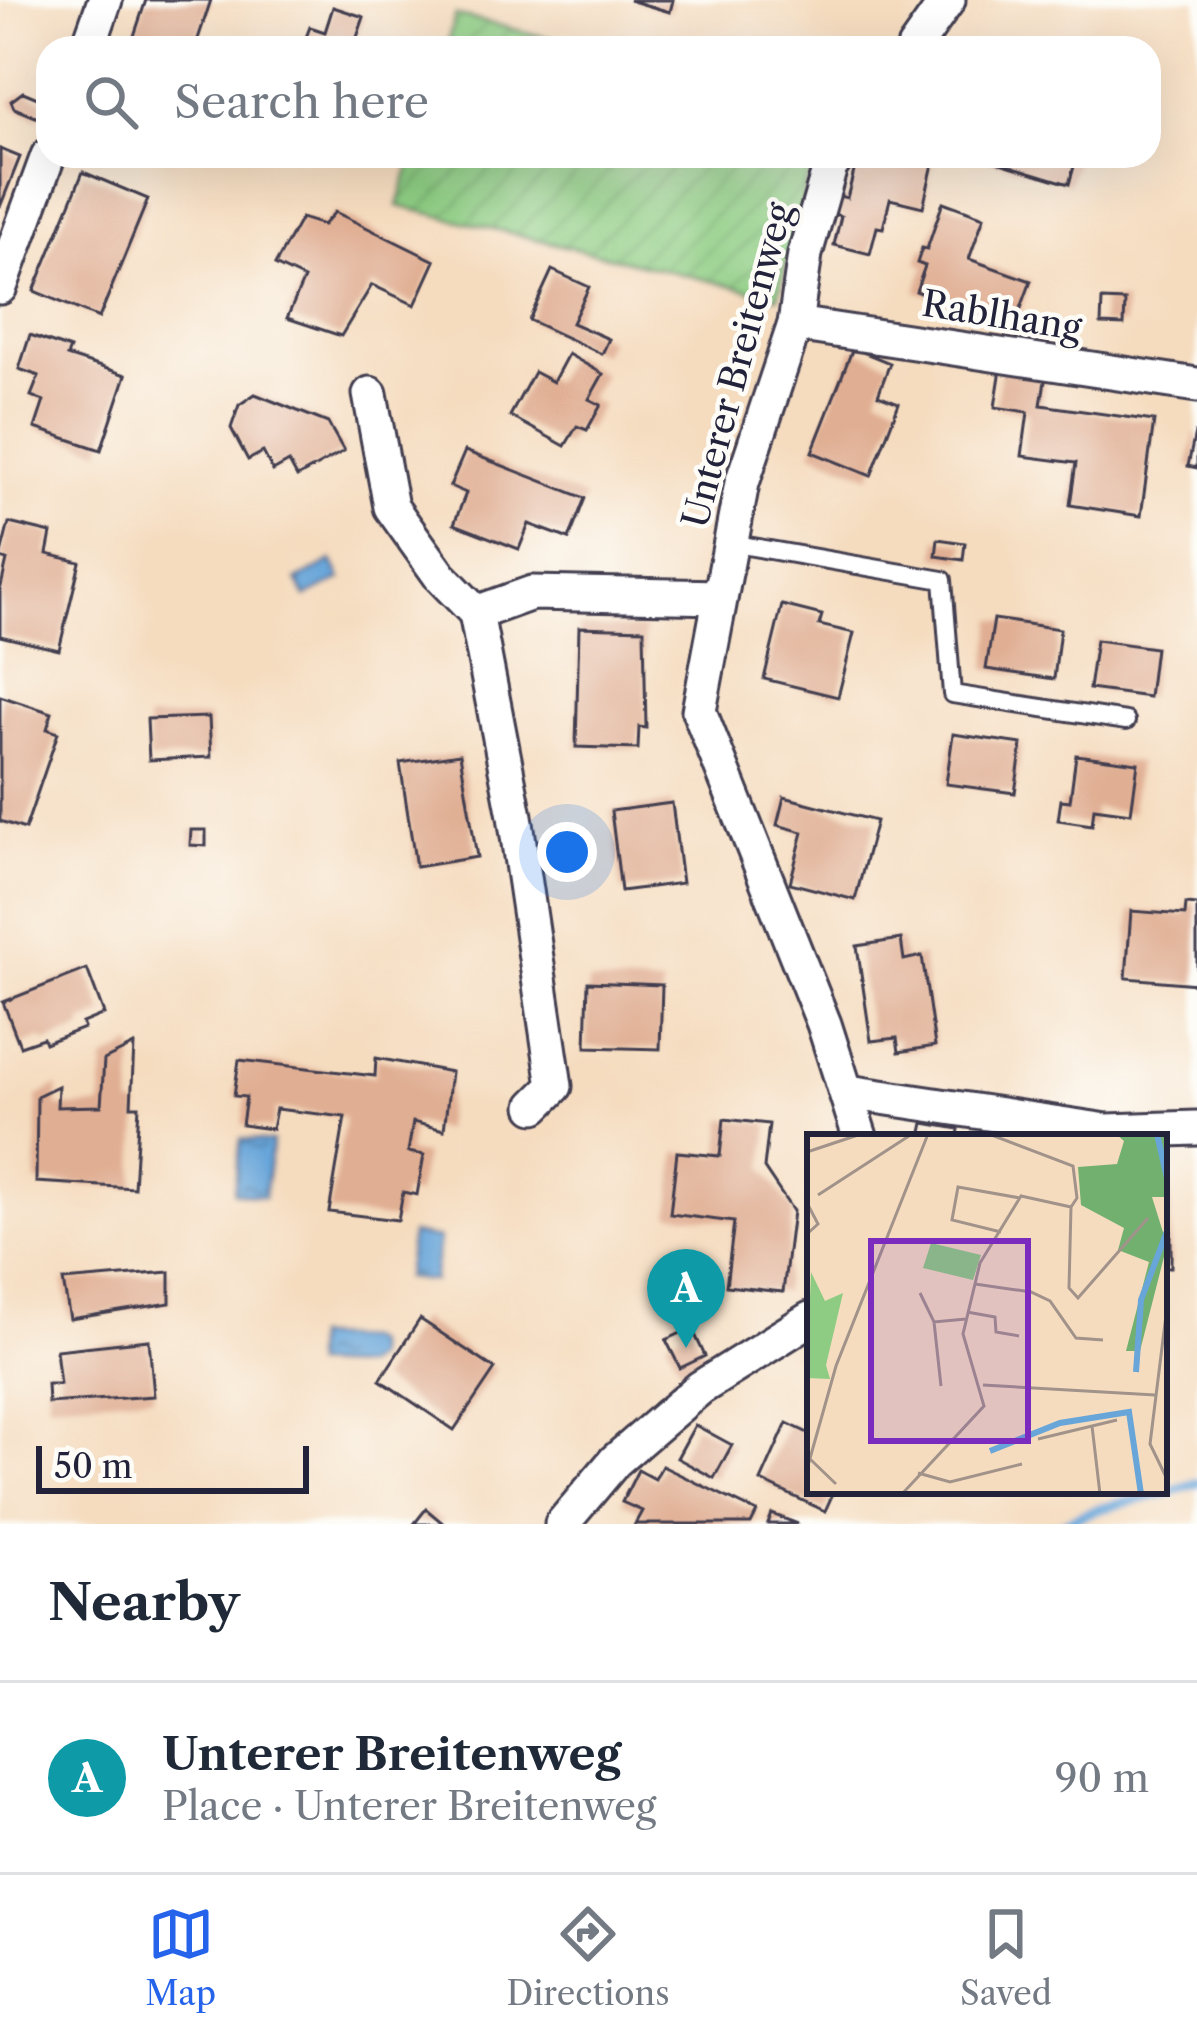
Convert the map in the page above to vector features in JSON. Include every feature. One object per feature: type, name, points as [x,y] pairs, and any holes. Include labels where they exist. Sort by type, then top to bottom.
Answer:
[{"type":"street","points":[[92,36],[105,0]]},
{"type":"street","points":[[922,36],[948,0]]},
{"type":"street","points":[[0,287],[44,168]]},
{"type":"street","name":"Unterer Breitenweg","points":[[829,168],[805,254],[795,324],[742,483],[699,711],[848,1092],[859,1134]]},
{"type":"street","name":"Rablhang","points":[[795,324],[1197,385]]},
{"type":"street","points":[[370,394],[391,507],[441,577],[476,613],[515,816],[555,1086],[535,1106]]},
{"type":"street","points":[[476,613],[532,592],[720,597]]},
{"type":"street","points":[[848,1092],[1107,1131],[1197,1128]]},
{"type":"street","points":[[562,1524],[615,1461],[700,1388],[807,1321]]},
{"type":"lane","points":[[730,543],[943,580],[952,694],[1126,721]]},
{"type":"green space","points":[[455,15],[542,36],[449,36]]},
{"type":"green space","points":[[409,168],[811,168],[778,297],[398,206]]},
{"type":"water","points":[[332,561],[341,579],[306,597],[297,580]]},
{"type":"water","points":[[241,1139],[272,1142],[264,1197],[234,1192]]},
{"type":"water","points":[[411,1234],[439,1239],[433,1281],[405,1278]]},
{"type":"water","points":[[313,1337],[364,1339],[373,1345],[373,1359],[362,1367],[312,1365]]},
{"type":"building","points":[[146,0],[211,0],[199,36],[134,36]]},
{"type":"building","points":[[629,0],[673,0],[670,12]]},
{"type":"building","points":[[333,7],[364,17],[357,36],[307,36],[310,27],[325,32]]},
{"type":"building","points":[[23,92],[36,97],[36,117],[14,108],[11,101]]},
{"type":"building","points":[[0,149],[20,157],[0,207]]},
{"type":"building","points":[[855,168],[932,168],[923,207],[890,199],[870,254],[834,245],[841,216],[830,213],[835,195],[847,198]]},
{"type":"building","points":[[1016,168],[1074,168],[1069,184]]},
{"type":"building","points":[[83,172],[148,199],[99,318],[34,291]]},
{"type":"building","points":[[943,202],[984,217],[969,259],[1031,281],[1014,327],[916,291],[925,266],[917,263],[922,248],[927,249]]},
{"type":"building","points":[[335,212],[435,261],[415,305],[372,285],[341,336],[287,318],[304,279],[275,265],[301,218],[323,225]]},
{"type":"building","points":[[552,270],[589,287],[572,323],[609,339],[602,354],[529,320]]},
{"type":"building","points":[[1102,300],[1125,301],[1124,325],[1101,324]]},
{"type":"building","points":[[30,335],[70,349],[67,356],[126,375],[101,450],[35,428],[44,401],[31,396],[39,376],[19,369]]},
{"type":"building","points":[[853,348],[890,363],[878,395],[899,403],[871,476],[812,452]]},
{"type":"building","points":[[568,354],[603,374],[589,399],[601,405],[587,430],[577,426],[565,446],[510,416],[534,372],[553,382]]},
{"type":"building","points":[[1001,369],[1046,375],[1041,405],[1154,421],[1141,516],[1070,505],[1076,463],[1022,456],[1028,412],[995,407]]},
{"type":"building","points":[[255,394],[328,423],[344,451],[297,477],[289,462],[273,471],[263,452],[248,460],[231,428],[239,405]]},
{"type":"building","points":[[1197,434],[1197,468],[1188,466]]},
{"type":"building","points":[[465,451],[585,498],[569,539],[529,524],[519,549],[454,524],[466,493],[450,486]]},
{"type":"building","points":[[9,523],[51,533],[47,554],[80,562],[59,650],[0,636],[0,591],[7,560],[0,558]]},
{"type":"building","points":[[938,539],[965,543],[963,560],[936,556]]},
{"type":"building","points":[[782,605],[822,615],[819,625],[854,633],[838,697],[764,679]]},
{"type":"building","points":[[994,619],[1060,629],[1054,679],[986,669]]},
{"type":"building","points":[[579,627],[644,629],[646,728],[639,727],[638,749],[576,747]]},
{"type":"building","points":[[1096,640],[1155,648],[1149,697],[1089,689]]},
{"type":"building","points":[[0,696],[52,713],[47,729],[58,733],[25,829],[0,821]]},
{"type":"building","points":[[209,717],[211,757],[149,760],[147,719]]},
{"type":"building","points":[[953,734],[1022,744],[1015,793],[946,784]]},
{"type":"building","points":[[460,754],[477,857],[416,867],[400,763]]},
{"type":"building","points":[[1076,755],[1138,763],[1131,813],[1094,808],[1092,825],[1058,820],[1061,800],[1070,801]]},
{"type":"building","points":[[784,797],[876,821],[855,900],[790,883],[803,832],[777,825]]},
{"type":"building","points":[[672,803],[682,883],[621,891],[611,811]]},
{"type":"building","points":[[191,830],[206,830],[206,846],[190,845]]},
{"type":"building","points":[[1186,904],[1197,905],[1197,984],[1126,978],[1131,911],[1185,915]]},
{"type":"building","points":[[901,939],[904,960],[922,956],[935,1046],[899,1052],[897,1038],[871,1041],[857,946]]},
{"type":"building","points":[[87,969],[104,1014],[82,1023],[84,1028],[45,1043],[43,1038],[20,1046],[3,1002]]},
{"type":"building","points":[[588,982],[662,985],[660,1049],[586,1047]]},
{"type":"building","points":[[134,1045],[131,1106],[139,1106],[134,1188],[36,1182],[37,1096],[58,1086],[57,1107],[101,1106],[104,1060]]},
{"type":"building","points":[[376,1058],[451,1072],[444,1130],[413,1122],[408,1152],[424,1155],[417,1195],[403,1192],[398,1220],[329,1212],[345,1117],[276,1109],[272,1129],[242,1125],[246,1097],[234,1096],[239,1060],[375,1076]]},
{"type":"building","points":[[724,1119],[769,1124],[764,1168],[793,1211],[783,1292],[726,1286],[734,1222],[670,1214],[677,1152],[720,1156]]},
{"type":"building","points":[[924,1123],[959,1129],[958,1134],[922,1134]]},
{"type":"building","points":[[1167,1179],[1171,1179],[1171,1267],[1167,1267]]},
{"type":"building","points":[[170,1272],[170,1303],[70,1319],[63,1281]]},
{"type":"building","points":[[420,1319],[495,1369],[454,1430],[380,1380]]},
{"type":"building","points":[[692,1328],[705,1356],[680,1368],[666,1340]]},
{"type":"building","points":[[149,1340],[154,1396],[48,1403],[47,1384],[60,1384],[56,1350]]},
{"type":"building","points":[[787,1423],[807,1433],[807,1494],[833,1494],[825,1511],[761,1481]]},
{"type":"building","points":[[695,1425],[732,1445],[714,1478],[677,1458]]},
{"type":"building","points":[[662,1466],[757,1512],[751,1524],[635,1524],[642,1511],[622,1502],[638,1470],[655,1479]]},
{"type":"building","points":[[426,1509],[444,1524],[414,1524]]},
{"type":"building","points":[[772,1514],[798,1524],[768,1524]]},
{"type":"waterway","points":[[1167,1492],[1197,1483]]},
{"type":"waterway","points":[[1062,1524],[1159,1494]]},
{"type":"place","name":"Unterer Breitenweg","points":[[686,1348]]}]
